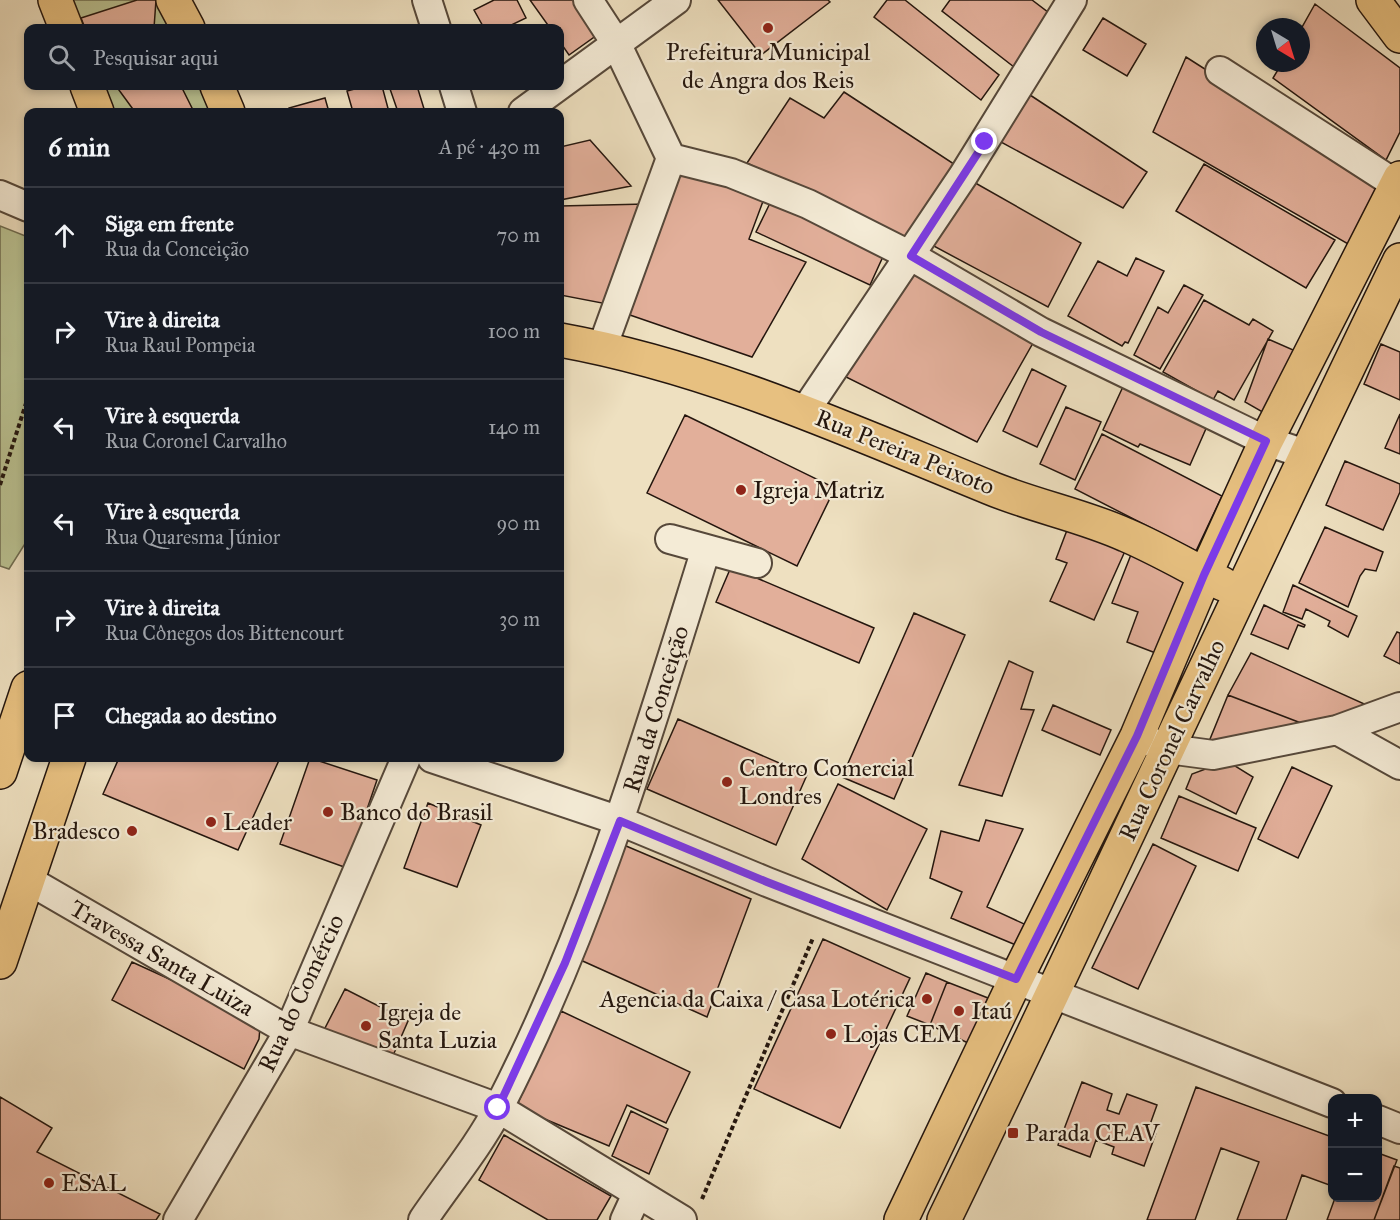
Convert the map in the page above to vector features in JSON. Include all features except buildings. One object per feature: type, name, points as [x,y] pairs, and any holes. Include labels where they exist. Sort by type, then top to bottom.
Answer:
[{"type":"main road","points":[[56,0],[65,24]]},
{"type":"main road","points":[[1373,0],[1400,36]]},
{"type":"main road","points":[[89,90],[95,108]]},
{"type":"main road","points":[[219,90],[226,108]]},
{"type":"main road","name":"Rua Coronel Carvalho","points":[[901,1220],[1016,979],[1137,736],[1204,575],[1266,441],[1398,181]]},
{"type":"main road","name":"Rua Coronel Carvalho","points":[[944,1220],[1053,995],[1239,592],[1400,260]]},
{"type":"main road","name":"Rua Pereira Peixoto","points":[[564,341],[602,348],[692,373],[805,411],[992,489],[1126,534],[1239,592]]},
{"type":"main road","points":[[0,772],[24,700]]},
{"type":"main road","points":[[0,962],[68,762]]},
{"type":"street","points":[[427,0],[435,24]]},
{"type":"street","points":[[588,0],[627,36],[671,158],[602,348]]},
{"type":"street","points":[[627,36],[642,0]]},
{"type":"street","points":[[564,82],[676,0]]},
{"type":"street","points":[[805,411],[911,256],[1072,0]]},
{"type":"street","points":[[1220,71],[1398,181]]},
{"type":"street","points":[[455,90],[461,108]]},
{"type":"street","points":[[528,108],[553,90]]},
{"type":"street","points":[[671,158],[730,172],[797,200],[911,256],[1052,337],[1266,441],[1305,454]]},
{"type":"street","points":[[0,195],[24,205]]},
{"type":"street","points":[[670,539],[757,563]]},
{"type":"street","name":"Rua da Conceição","points":[[423,1220],[498,1108],[565,963],[620,821],[706,549]]},
{"type":"street","points":[[1137,736],[1168,749],[1213,755],[1337,730],[1400,707]]},
{"type":"street","points":[[1337,730],[1400,765]]},
{"type":"street","name":"Rua do Comércio","points":[[178,1220],[289,1031],[404,762]]},
{"type":"street","points":[[444,762],[620,821],[767,882],[1328,1101]]},
{"type":"street","name":"Travessa Santa Luiza","points":[[28,880],[289,1031],[498,1108],[637,1194],[690,1215]]},
{"type":"street","points":[[1382,1122],[1400,1129]]},
{"type":"street","points":[[625,1220],[637,1194]]},
{"type":"path","points":[[0,485],[24,410]]},
{"type":"path","points":[[690,1215],[813,938]]},
{"type":"green space","points":[[71,0],[170,0],[179,24],[80,24]]},
{"type":"green space","points":[[104,90],[206,90],[213,108],[111,108]]},
{"type":"green space","points":[[0,226],[24,235],[24,545],[9,569],[0,566]]},
{"type":"place","name":"Prefeitura Municipal de Angra dos Reis","points":[[768,28]]},
{"type":"place","name":"Igreja Matriz","points":[[741,490]]},
{"type":"place","name":"Centro Comercial Londres","points":[[727,782]]},
{"type":"place","name":"Banco do Brasil","points":[[328,812]]},
{"type":"place","name":"Leader","points":[[211,822]]},
{"type":"place","name":"Bradesco","points":[[132,831]]},
{"type":"place","name":"Agencia da Caixa / Casa Lotérica","points":[[927,999]]},
{"type":"place","name":"Itaú","points":[[959,1011]]},
{"type":"place","name":"Igreja de Santa Luzia","points":[[366,1026]]},
{"type":"place","name":"Lojas CEM","points":[[831,1034]]},
{"type":"place","name":"Parada CEAV","points":[[1013,1133]]},
{"type":"place","name":"ESAL","points":[[49,1183]]},
{"type":"route","points":[[498,1108],[565,963],[620,821],[767,882],[1016,979],[1137,736],[1204,575],[1266,441],[1041,332],[911,256],[985,142]]}]
